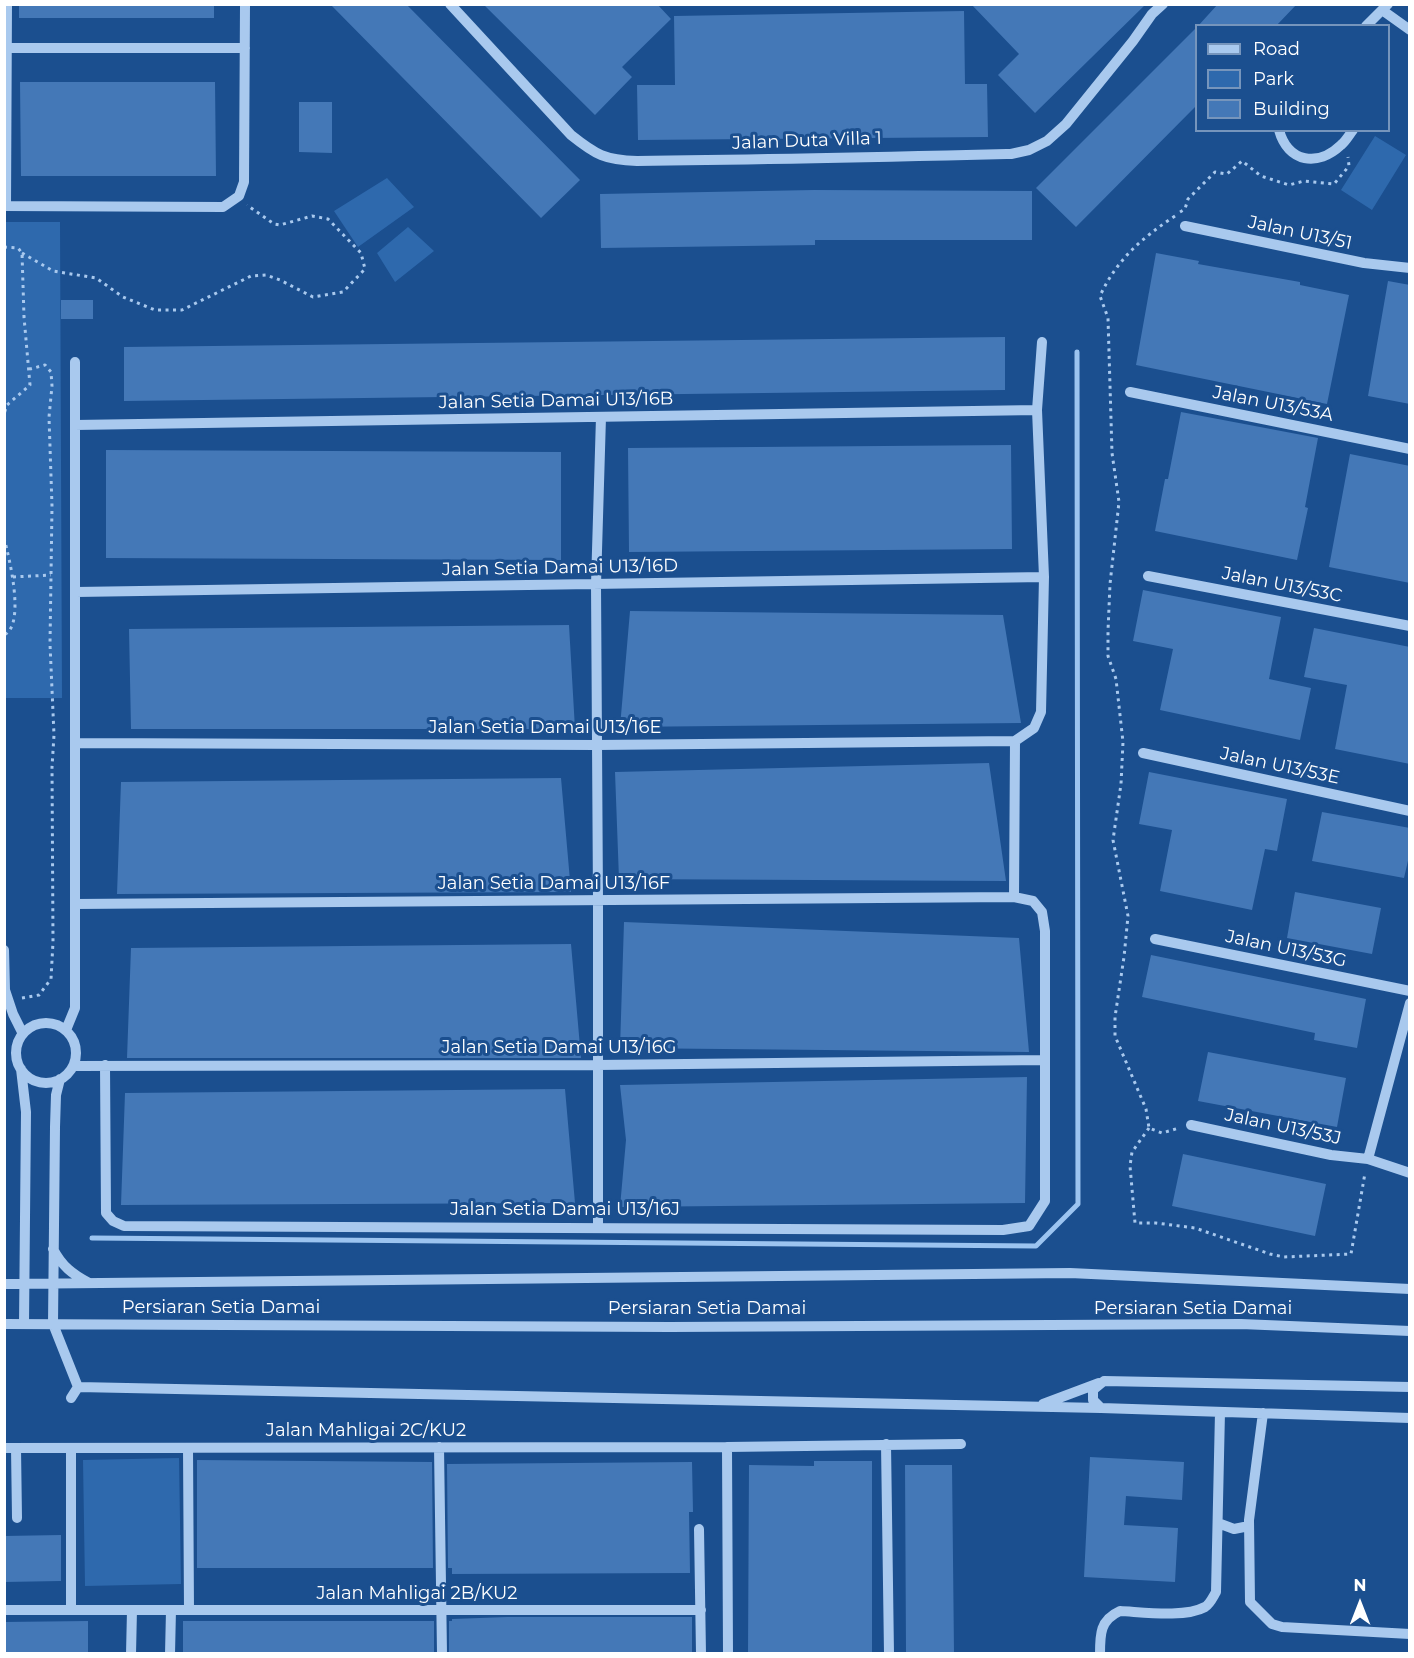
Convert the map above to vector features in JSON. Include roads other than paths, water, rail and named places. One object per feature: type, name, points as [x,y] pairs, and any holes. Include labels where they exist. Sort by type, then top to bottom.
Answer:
[{"type":"street","points":[[6,4],[5,206],[223,207],[239,196],[244,182],[245,4]]},
{"type":"street","name":"Jalan Duta Villa 1","points":[[450,4],[572,135],[593,152],[614,160],[637,161],[1011,154],[1029,150],[1047,141],[1066,124],[1162,4]]},
{"type":"street","points":[[1368,24],[1385,7],[1410,30]]},
{"type":"street","points":[[5,48],[245,48]]},
{"type":"street","points":[[1280,132],[1290,152],[1302,158],[1313,159],[1325,156],[1340,146],[1351,132]]},
{"type":"street","name":"Jalan U13/51","points":[[1185,225],[1364,263],[1410,268]]},
{"type":"street","points":[[1014,897],[1016,741],[1034,728],[1041,712],[1044,578],[1037,410],[1042,342]]},
{"type":"street","points":[[66,1030],[75,1008],[75,362]]},
{"type":"street","name":"Jalan U13/53A","points":[[1130,392],[1410,449]]},
{"type":"street","name":"Jalan Setia Damai U13/16B","points":[[75,425],[1037,410]]},
{"type":"street","points":[[598,1227],[596,584],[601,417]]},
{"type":"street","name":"Jalan U13/53C","points":[[1148,576],[1410,626]]},
{"type":"street","name":"Jalan Setia Damai U13/16D","points":[[75,592],[1044,578]]},
{"type":"street","name":"Jalan Setia Damai U13/16E","points":[[75,743],[597,745],[1016,741]]},
{"type":"street","name":"Jalan U13/53E","points":[[1143,753],[1410,811]]},
{"type":"street","name":"Jalan Setia Damai U13/16F","points":[[75,904],[1014,897],[1033,901],[1042,912],[1045,931],[1044,1060]]},
{"type":"street","name":"Jalan U13/53G","points":[[1155,939],[1410,991]]},
{"type":"street","points":[[4,950],[5,990],[23,1034]]},
{"type":"street","points":[[1368,1159],[1410,1003]]},
{"type":"street","points":[[21,1069],[34,1080],[52,1082],[60,1079],[73,1066],[75,1047],[72,1038],[58,1025],[39,1024],[30,1027],[23,1034],[16,1051],[21,1069],[26,1112],[24,1324]]},
{"type":"street","points":[[4,1052],[16,1051]]},
{"type":"street","name":"Jalan Setia Damai U13/16G","points":[[73,1066],[597,1065],[1044,1060]]},
{"type":"street","name":"Jalan Setia Damai U13/16J","points":[[105,1065],[106,1213],[112,1221],[124,1226],[1003,1230],[1029,1226],[1045,1201],[1044,1060]]},
{"type":"street","points":[[60,1079],[56,1104],[53,1324],[78,1387]]},
{"type":"street","name":"Jalan U13/53J","points":[[1191,1125],[1331,1155],[1368,1159],[1410,1173]]},
{"type":"street","points":[[53,1249],[61,1264],[92,1284]]},
{"type":"street","name":"Persiaran Setia Damai","points":[[52,1284],[1070,1273],[1410,1289]]},
{"type":"street","points":[[4,1284],[52,1284]]},
{"type":"street","name":"Persiaran Setia Damai","points":[[4,1324],[670,1327],[1241,1324],[1410,1331]]},
{"type":"street","points":[[1037,1406],[1104,1381],[1410,1387]]},
{"type":"street","points":[[1101,1408],[1093,1400],[1093,1395],[1094,1390],[1104,1381]]},
{"type":"street","points":[[72,1398],[78,1387]]},
{"type":"street","points":[[78,1387],[1037,1406],[1410,1418]]},
{"type":"street","points":[[1100,1653],[1100,1629],[1105,1621],[1119,1611],[1195,1611],[1207,1606],[1216,1592],[1220,1412]]},
{"type":"street","points":[[1263,1413],[1249,1526],[1250,1602],[1272,1624],[1282,1627],[1410,1634]]},
{"type":"street","points":[[886,1444],[889,1653]]},
{"type":"street","name":"Jalan Mahligai 2C/KU2","points":[[10,1448],[727,1447],[961,1444]]},
{"type":"street","points":[[439,1447],[442,1653]]},
{"type":"street","points":[[727,1447],[728,1653]]},
{"type":"street","points":[[10,1448],[17,1518]]},
{"type":"street","points":[[188,1448],[189,1610]]},
{"type":"street","points":[[71,1449],[72,1610]]},
{"type":"street","points":[[1218,1523],[1234,1528],[1249,1526]]},
{"type":"street","points":[[699,1529],[701,1653]]},
{"type":"street","name":"Jalan Mahligai 2B/KU2","points":[[4,1610],[701,1610]]},
{"type":"street","points":[[131,1653],[132,1610]]},
{"type":"street","points":[[170,1653],[171,1610]]},
{"type":"waterway","points":[[92,1238],[1036,1246],[1078,1204],[1077,352]]}]
